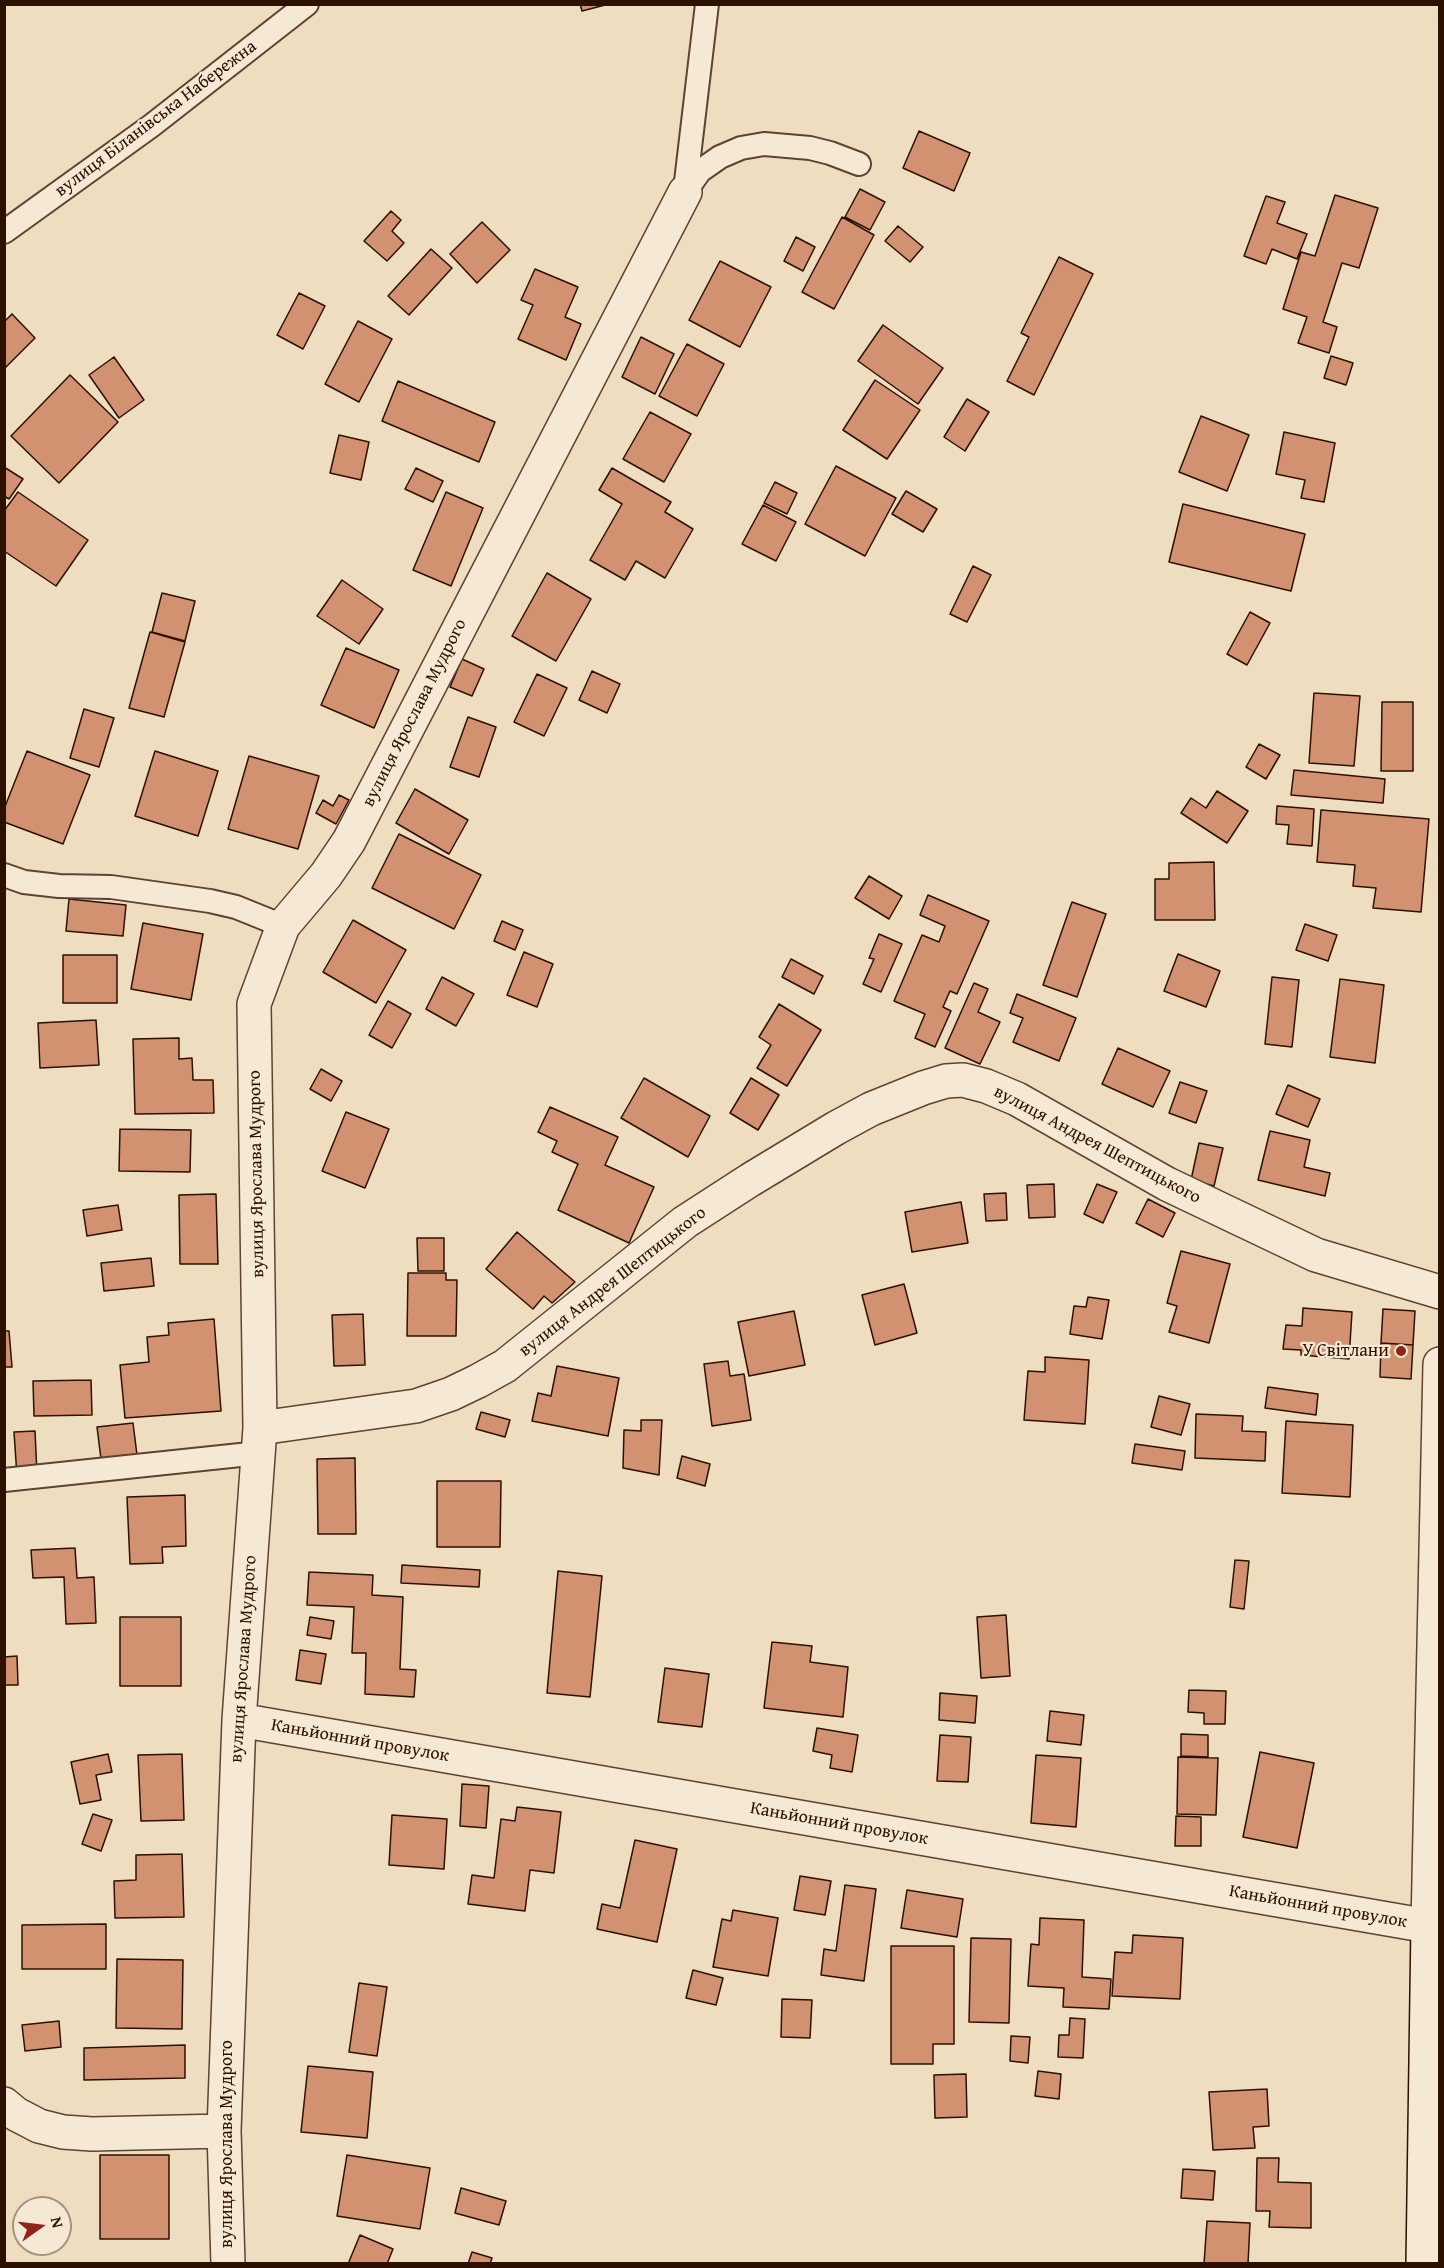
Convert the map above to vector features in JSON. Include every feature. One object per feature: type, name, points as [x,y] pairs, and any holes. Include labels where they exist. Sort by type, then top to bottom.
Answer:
[{"type":"street","name":"вулиця Ярослава Мудрого","points":[[228,2264],[224,2131],[239,1720],[260,1441],[254,1004],[283,926],[326,875],[349,841],[685,192]]},
{"type":"street","name":"вулиця Андрея Шептицького","points":[[260,1441],[416,1406],[452,1395],[505,1366],[685,1222],[750,1180],[871,1109],[946,1081],[963,1080],[986,1086],[1017,1099],[1167,1184],[1316,1255],[1440,1292]]},
{"type":"street","points":[[1423,2264],[1434,1926],[1440,1364]]},
{"type":"street","name":"Каньйонний провулок","points":[[239,1720],[1434,1926]]},
{"type":"street","points":[[4,2104],[16,2114],[39,2126],[63,2132],[92,2134],[224,2131]]},
{"type":"lane","name":"вулиця Біланівська Набережна","points":[[4,232],[151,126],[307,4]]},
{"type":"lane","points":[[685,192],[707,4]]},
{"type":"lane","points":[[685,192],[700,171],[720,157],[741,148],[764,144],[799,146],[830,153],[859,164]]},
{"type":"lane","points":[[4,876],[59,886],[111,887],[210,901],[236,908],[283,926]]},
{"type":"lane","points":[[4,1480],[260,1441]]},
{"type":"building","points":[[580,4],[609,4],[582,11]]},
{"type":"building","points":[[919,131],[970,153],[954,191],[903,168]]},
{"type":"building","points":[[860,189],[885,202],[870,230],[845,217]]},
{"type":"building","points":[[1335,195],[1378,208],[1359,268],[1342,263],[1323,322],[1337,327],[1329,353],[1298,343],[1307,317],[1283,309],[1301,252],[1315,256]]},
{"type":"building","points":[[1266,196],[1285,202],[1277,223],[1307,234],[1297,259],[1272,249],[1266,264],[1244,256]]},
{"type":"building","points":[[391,211],[401,220],[392,231],[404,243],[387,261],[364,241]]},
{"type":"building","points":[[842,217],[874,235],[834,309],[802,292]]},
{"type":"building","points":[[482,222],[510,250],[477,283],[450,254]]},
{"type":"building","points":[[898,226],[923,247],[910,262],[885,241]]},
{"type":"building","points":[[796,237],[815,247],[803,271],[784,261]]},
{"type":"building","points":[[431,249],[452,268],[409,315],[388,296]]},
{"type":"building","points":[[1059,257],[1093,274],[1034,395],[1007,381],[1029,337],[1021,333]]},
{"type":"building","points":[[720,261],[771,287],[740,347],[689,320]]},
{"type":"building","points":[[535,269],[578,287],[565,317],[581,324],[566,360],[518,339],[533,305],[521,300]]},
{"type":"building","points":[[299,293],[325,306],[303,349],[277,335]]},
{"type":"building","points":[[12,314],[35,338],[4,369],[4,322]]},
{"type":"building","points":[[358,321],[392,339],[359,402],[325,384]]},
{"type":"building","points":[[883,325],[943,368],[918,404],[858,361]]},
{"type":"building","points":[[641,337],[674,354],[655,394],[622,377]]},
{"type":"building","points":[[687,344],[724,364],[697,416],[659,396]]},
{"type":"building","points":[[1331,356],[1353,363],[1346,385],[1324,378]]},
{"type":"building","points":[[114,357],[144,400],[119,418],[89,375]]},
{"type":"building","points":[[70,375],[118,422],[59,483],[11,436]]},
{"type":"building","points":[[875,380],[920,410],[887,459],[843,430]]},
{"type":"building","points":[[398,381],[495,422],[479,462],[382,421]]},
{"type":"building","points":[[967,399],[989,412],[965,451],[944,437]]},
{"type":"building","points":[[650,412],[691,434],[664,482],[623,459]]},
{"type":"building","points":[[1201,416],[1249,435],[1227,491],[1179,472]]},
{"type":"building","points":[[1284,432],[1335,443],[1324,502],[1301,498],[1305,480],[1276,474]]},
{"type":"building","points":[[339,435],[369,442],[361,480],[330,473]]},
{"type":"building","points":[[836,466],[896,498],[865,556],[805,524]]},
{"type":"building","points":[[4,467],[23,479],[9,499],[4,496]]},
{"type":"building","points":[[416,468],[443,481],[433,502],[405,489]]},
{"type":"building","points":[[612,468],[671,502],[665,512],[693,529],[665,578],[636,561],[625,580],[590,560],[622,504],[599,490]]},
{"type":"building","points":[[775,482],[797,493],[787,514],[764,503]]},
{"type":"building","points":[[906,491],[937,509],[923,532],[892,514]]},
{"type":"building","points":[[18,492],[88,540],[56,586],[4,551],[4,511]]},
{"type":"building","points":[[446,492],[483,508],[451,586],[413,570]]},
{"type":"building","points":[[1183,504],[1305,534],[1291,591],[1169,562]]},
{"type":"building","points":[[763,505],[796,522],[776,561],[742,544]]},
{"type":"building","points":[[973,566],[991,575],[967,622],[950,614]]},
{"type":"building","points":[[547,573],[591,599],[556,661],[512,636]]},
{"type":"building","points":[[342,580],[383,609],[359,644],[317,616]]},
{"type":"building","points":[[162,593],[195,601],[185,641],[152,632]]},
{"type":"building","points":[[1250,612],[1270,623],[1247,665],[1227,654]]},
{"type":"building","points":[[150,632],[185,642],[164,717],[129,708]]},
{"type":"building","points":[[346,648],[399,670],[374,728],[321,705]]},
{"type":"building","points":[[462,659],[484,669],[472,696],[450,687]]},
{"type":"building","points":[[592,671],[620,684],[607,713],[579,700]]},
{"type":"building","points":[[537,674],[567,688],[544,736],[514,722]]},
{"type":"building","points":[[1314,693],[1360,696],[1354,766],[1309,763]]},
{"type":"building","points":[[1382,702],[1413,702],[1413,771],[1381,771]]},
{"type":"building","points":[[84,709],[114,718],[99,767],[70,758]]},
{"type":"building","points":[[468,717],[496,727],[479,777],[450,767]]},
{"type":"building","points":[[1259,744],[1280,755],[1266,779],[1246,767]]},
{"type":"building","points":[[27,751],[90,775],[63,844],[4,822],[4,809]]},
{"type":"building","points":[[155,751],[218,771],[198,836],[135,816]]},
{"type":"building","points":[[249,756],[319,776],[298,849],[228,829]]},
{"type":"building","points":[[1294,770],[1385,779],[1383,803],[1291,795]]},
{"type":"building","points":[[415,789],[468,820],[449,854],[396,823]]},
{"type":"building","points":[[1217,791],[1248,811],[1227,843],[1181,813],[1191,798],[1206,808]]},
{"type":"building","points":[[339,795],[349,800],[336,824],[316,813],[323,800],[333,806]]},
{"type":"building","points":[[1277,806],[1314,809],[1312,846],[1287,844],[1289,825],[1276,824]]},
{"type":"building","points":[[1321,810],[1429,819],[1421,912],[1373,908],[1376,888],[1353,886],[1355,865],[1317,862]]},
{"type":"building","points":[[399,834],[481,875],[454,929],[372,888]]},
{"type":"building","points":[[1214,862],[1215,920],[1155,920],[1155,879],[1169,879],[1169,863]]},
{"type":"building","points":[[869,876],[902,896],[889,919],[855,898]]},
{"type":"building","points":[[928,895],[989,921],[957,994],[950,991],[943,1007],[951,1011],[935,1047],[915,1038],[925,1014],[894,1001],[922,935],[939,942],[945,926],[920,915]]},
{"type":"building","points":[[69,899],[126,905],[123,936],[66,931]]},
{"type":"building","points":[[1072,902],[1106,914],[1077,997],[1043,985]]},
{"type":"building","points":[[353,920],[406,950],[376,1003],[323,972]]},
{"type":"building","points":[[502,921],[523,930],[515,950],[494,941]]},
{"type":"building","points":[[143,923],[203,934],[191,1000],[131,989]]},
{"type":"building","points":[[1305,924],[1337,935],[1328,961],[1296,950]]},
{"type":"building","points":[[879,934],[902,944],[881,992],[863,984],[874,959],[869,958]]},
{"type":"building","points":[[524,952],[553,964],[537,1007],[507,995]]},
{"type":"building","points":[[1178,954],[1220,971],[1206,1007],[1164,991]]},
{"type":"building","points":[[63,955],[117,955],[117,1003],[63,1003]]},
{"type":"building","points":[[791,959],[823,976],[814,994],[782,977]]},
{"type":"building","points":[[442,977],[474,994],[456,1026],[426,1009]]},
{"type":"building","points":[[1272,977],[1299,980],[1292,1047],[1265,1044]]},
{"type":"building","points":[[1340,979],[1384,985],[1375,1063],[1330,1057]]},
{"type":"building","points":[[974,983],[988,989],[978,1012],[1000,1022],[980,1064],[945,1048]]},
{"type":"building","points":[[1017,994],[1076,1018],[1059,1061],[1013,1042],[1023,1018],[1010,1013]]},
{"type":"building","points":[[388,1001],[411,1014],[392,1048],[369,1035]]},
{"type":"building","points":[[779,1004],[821,1030],[787,1086],[757,1068],[771,1045],[759,1037]]},
{"type":"building","points":[[96,1020],[99,1065],[40,1068],[38,1023]]},
{"type":"building","points":[[179,1038],[179,1059],[192,1058],[193,1080],[213,1080],[214,1113],[135,1114],[133,1039]]},
{"type":"building","points":[[1118,1048],[1170,1071],[1153,1107],[1102,1084]]},
{"type":"building","points":[[321,1069],[342,1081],[331,1101],[310,1089]]},
{"type":"building","points":[[644,1078],[710,1116],[688,1157],[621,1118]]},
{"type":"building","points":[[751,1078],[779,1095],[758,1130],[730,1113]]},
{"type":"building","points":[[1180,1082],[1207,1091],[1196,1123],[1169,1113]]},
{"type":"building","points":[[1288,1085],[1320,1099],[1308,1127],[1276,1114]]},
{"type":"building","points":[[550,1107],[618,1137],[605,1165],[654,1187],[629,1243],[558,1210],[578,1164],[552,1152],[557,1141],[538,1132]]},
{"type":"building","points":[[346,1112],[389,1129],[365,1188],[322,1171]]},
{"type":"building","points":[[120,1129],[191,1130],[190,1172],[119,1171]]},
{"type":"building","points":[[1270,1131],[1310,1140],[1304,1167],[1330,1173],[1325,1196],[1258,1180]]},
{"type":"building","points":[[1199,1143],[1223,1148],[1214,1186],[1191,1180]]},
{"type":"building","points":[[1054,1184],[1055,1217],[1029,1218],[1027,1185]]},
{"type":"building","points":[[1097,1184],[1117,1192],[1103,1223],[1084,1214]]},
{"type":"building","points":[[1006,1193],[1007,1220],[986,1221],[984,1194]]},
{"type":"building","points":[[216,1194],[218,1264],[180,1264],[179,1195]]},
{"type":"building","points":[[1148,1199],[1175,1213],[1163,1237],[1136,1223]]},
{"type":"building","points":[[961,1202],[968,1243],[912,1252],[905,1212]]},
{"type":"building","points":[[118,1205],[122,1230],[87,1236],[83,1210]]},
{"type":"building","points":[[517,1232],[575,1282],[552,1303],[544,1296],[533,1309],[486,1269]]},
{"type":"building","points":[[417,1238],[444,1238],[444,1271],[418,1271]]},
{"type":"building","points":[[1181,1251],[1230,1264],[1209,1343],[1169,1332],[1177,1306],[1167,1303]]},
{"type":"building","points":[[151,1258],[154,1286],[104,1291],[101,1263]]},
{"type":"building","points":[[408,1273],[446,1273],[446,1280],[457,1280],[456,1336],[407,1336]]},
{"type":"building","points":[[904,1284],[917,1333],[875,1345],[862,1295]]},
{"type":"building","points":[[1088,1297],[1109,1300],[1102,1339],[1070,1334],[1074,1306],[1086,1307]]},
{"type":"building","points":[[1303,1308],[1352,1312],[1349,1359],[1301,1355],[1301,1350],[1283,1349],[1286,1325],[1302,1326]]},
{"type":"building","points":[[1383,1309],[1415,1311],[1413,1345],[1381,1343]]},
{"type":"building","points":[[794,1311],[805,1365],[749,1376],[738,1322]]},
{"type":"building","points":[[363,1314],[365,1365],[334,1366],[332,1315]]},
{"type":"building","points":[[214,1319],[221,1411],[125,1418],[120,1365],[149,1362],[147,1337],[169,1335],[168,1323]]},
{"type":"building","points":[[4,1331],[9,1331],[12,1367],[4,1367]]},
{"type":"building","points":[[1381,1343],[1413,1345],[1411,1379],[1380,1377]]},
{"type":"building","points":[[1045,1357],[1089,1360],[1085,1424],[1024,1420],[1028,1371],[1045,1372]]},
{"type":"building","points":[[728,1361],[730,1376],[744,1374],[751,1420],[712,1426],[704,1364]]},
{"type":"building","points":[[557,1366],[619,1378],[608,1436],[532,1421],[538,1393],[551,1396]]},
{"type":"building","points":[[91,1380],[92,1415],[34,1416],[33,1381]]},
{"type":"building","points":[[1268,1387],[1318,1394],[1316,1415],[1265,1408]]},
{"type":"building","points":[[1159,1396],[1190,1404],[1181,1435],[1151,1427]]},
{"type":"building","points":[[481,1412],[510,1420],[505,1437],[476,1429]]},
{"type":"building","points":[[1196,1414],[1243,1416],[1242,1431],[1266,1432],[1265,1461],[1195,1458]]},
{"type":"building","points":[[641,1420],[662,1420],[659,1475],[623,1468],[624,1430],[641,1431]]},
{"type":"building","points":[[1286,1421],[1353,1425],[1350,1497],[1282,1493]]},
{"type":"building","points":[[133,1423],[138,1463],[102,1467],[97,1427]]},
{"type":"building","points":[[35,1431],[37,1474],[17,1476],[14,1432]]},
{"type":"building","points":[[1135,1444],[1185,1451],[1182,1470],[1132,1463]]},
{"type":"building","points":[[682,1456],[710,1464],[705,1486],[677,1478]]},
{"type":"building","points":[[355,1458],[356,1534],[318,1534],[317,1459]]},
{"type":"building","points":[[437,1481],[501,1481],[500,1547],[437,1547]]},
{"type":"building","points":[[185,1495],[186,1546],[162,1547],[163,1563],[130,1564],[127,1497]]},
{"type":"building","points":[[75,1548],[77,1578],[94,1577],[96,1623],[66,1624],[64,1577],[33,1578],[31,1550]]},
{"type":"building","points":[[1235,1560],[1249,1561],[1244,1609],[1230,1607]]},
{"type":"building","points":[[402,1565],[480,1570],[479,1587],[401,1583]]},
{"type":"building","points":[[558,1571],[602,1576],[590,1697],[547,1693]]},
{"type":"building","points":[[309,1572],[373,1575],[372,1595],[403,1597],[400,1669],[416,1670],[414,1697],[365,1694],[366,1653],[352,1653],[354,1607],[307,1605]]},
{"type":"building","points":[[1006,1615],[1010,1676],[981,1678],[977,1617]]},
{"type":"building","points":[[120,1617],[181,1617],[181,1686],[120,1686]]},
{"type":"building","points":[[310,1617],[334,1621],[331,1639],[307,1635]]},
{"type":"building","points":[[772,1642],[812,1646],[810,1662],[848,1667],[843,1717],[764,1708]]},
{"type":"building","points":[[300,1650],[326,1654],[321,1684],[296,1680]]},
{"type":"building","points":[[17,1656],[18,1685],[4,1685],[4,1657]]},
{"type":"building","points":[[665,1668],[709,1674],[702,1727],[658,1722]]},
{"type":"building","points":[[1189,1690],[1226,1691],[1225,1724],[1204,1724],[1204,1713],[1188,1712]]},
{"type":"building","points":[[940,1693],[977,1696],[975,1723],[939,1720]]},
{"type":"building","points":[[1050,1711],[1084,1715],[1081,1745],[1047,1741]]},
{"type":"building","points":[[817,1728],[858,1735],[852,1772],[830,1768],[832,1755],[813,1751]]},
{"type":"building","points":[[1181,1734],[1208,1735],[1208,1757],[1181,1756]]},
{"type":"building","points":[[940,1735],[971,1737],[968,1782],[937,1781]]},
{"type":"building","points":[[1260,1752],[1314,1763],[1297,1848],[1243,1837]]},
{"type":"building","points":[[108,1754],[112,1772],[96,1775],[101,1800],[80,1804],[71,1762]]},
{"type":"building","points":[[182,1754],[184,1820],[141,1821],[138,1755]]},
{"type":"building","points":[[1036,1755],[1081,1758],[1076,1827],[1031,1823]]},
{"type":"building","points":[[1178,1757],[1218,1758],[1216,1815],[1177,1814]]},
{"type":"building","points":[[462,1784],[489,1786],[486,1828],[460,1826]]},
{"type":"building","points":[[517,1807],[561,1812],[554,1873],[530,1870],[525,1911],[468,1904],[472,1875],[494,1878],[501,1819],[515,1821]]},
{"type":"building","points":[[93,1814],[112,1820],[101,1851],[82,1844]]},
{"type":"building","points":[[392,1815],[447,1819],[444,1869],[389,1865]]},
{"type":"building","points":[[1176,1816],[1201,1817],[1201,1846],[1175,1846]]},
{"type":"building","points":[[635,1840],[677,1849],[657,1942],[597,1929],[602,1904],[620,1908]]},
{"type":"building","points":[[182,1854],[184,1917],[115,1918],[114,1881],[136,1880],[136,1855]]},
{"type":"building","points":[[800,1876],[831,1881],[825,1915],[794,1910]]},
{"type":"building","points":[[845,1885],[876,1889],[864,1981],[821,1975],[824,1949],[836,1951]]},
{"type":"building","points":[[907,1890],[963,1899],[957,1937],[901,1928]]},
{"type":"building","points":[[733,1910],[778,1918],[768,1976],[713,1967],[722,1919],[731,1921]]},
{"type":"building","points":[[1040,1918],[1084,1920],[1082,1977],[1111,1979],[1109,2009],[1063,2007],[1064,1988],[1028,1986],[1031,1944],[1039,1945]]},
{"type":"building","points":[[106,1924],[106,1969],[22,1969],[22,1925]]},
{"type":"building","points":[[1133,1935],[1183,1938],[1180,1999],[1112,1996],[1115,1952],[1132,1953]]},
{"type":"building","points":[[971,1938],[1011,1939],[1009,2023],[969,2022]]},
{"type":"building","points":[[891,1946],[954,1946],[954,2044],[933,2044],[933,2064],[891,2064]]},
{"type":"building","points":[[117,1959],[183,1960],[182,2029],[116,2028]]},
{"type":"building","points":[[693,1970],[723,1978],[716,2005],[686,1998]]},
{"type":"building","points":[[359,1983],[387,1987],[377,2056],[349,2052]]},
{"type":"building","points":[[782,1999],[812,2000],[810,2038],[781,2037]]},
{"type":"building","points":[[1070,2018],[1085,2019],[1083,2058],[1058,2057],[1059,2035],[1069,2035]]},
{"type":"building","points":[[59,2021],[61,2047],[25,2051],[22,2025]]},
{"type":"building","points":[[1011,2036],[1030,2037],[1028,2063],[1010,2061]]},
{"type":"building","points":[[185,2045],[185,2078],[84,2080],[84,2048]]},
{"type":"building","points":[[308,2066],[373,2072],[367,2138],[301,2132]]},
{"type":"building","points":[[1038,2071],[1061,2074],[1059,2099],[1035,2096]]},
{"type":"building","points":[[966,2074],[967,2117],[935,2118],[934,2075]]},
{"type":"building","points":[[1267,2089],[1269,2126],[1253,2127],[1255,2148],[1213,2150],[1209,2092]]},
{"type":"building","points":[[100,2155],[169,2155],[169,2239],[100,2239]]},
{"type":"building","points":[[347,2155],[430,2168],[420,2229],[337,2216]]},
{"type":"building","points":[[1257,2158],[1279,2158],[1278,2182],[1311,2183],[1311,2228],[1269,2227],[1270,2211],[1256,2211]]},
{"type":"building","points":[[1183,2169],[1215,2171],[1213,2200],[1181,2198]]},
{"type":"building","points":[[461,2188],[506,2201],[499,2225],[455,2213]]},
{"type":"building","points":[[1207,2221],[1250,2223],[1248,2264],[1204,2264]]},
{"type":"building","points":[[360,2235],[393,2249],[387,2264],[348,2264]]},
{"type":"building","points":[[472,2252],[492,2258],[490,2264],[468,2264]]},
{"type":"place","name":"У Світлани","points":[[1401,1351]]}]
